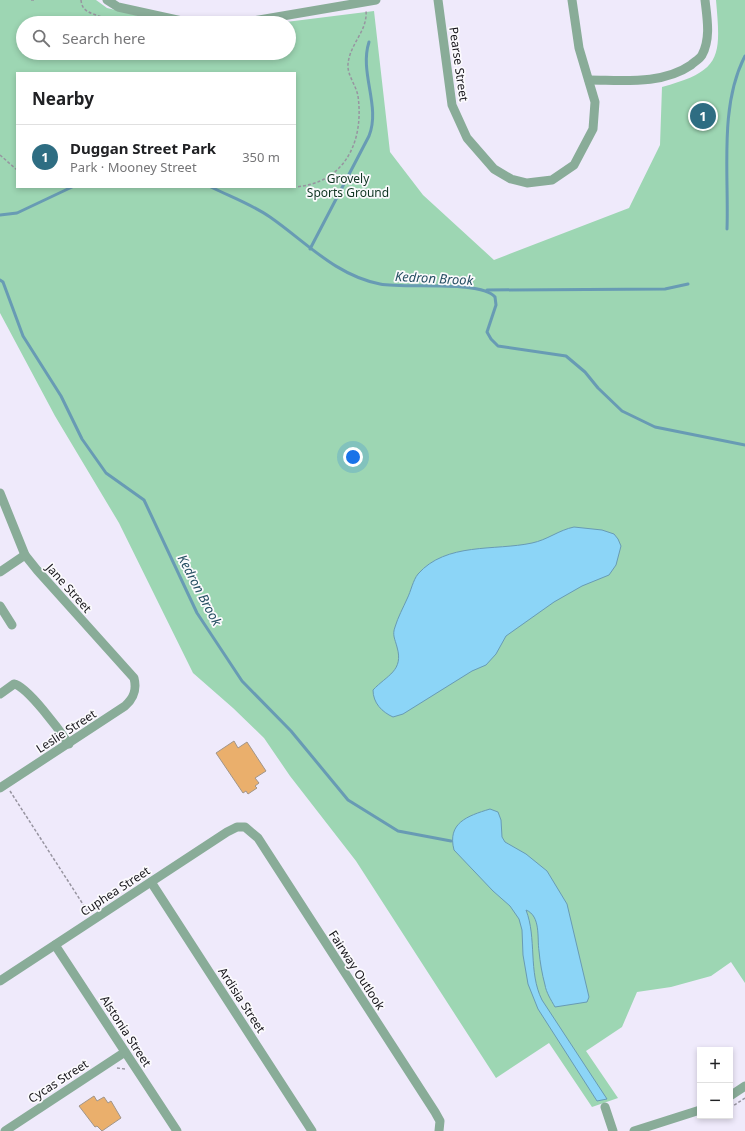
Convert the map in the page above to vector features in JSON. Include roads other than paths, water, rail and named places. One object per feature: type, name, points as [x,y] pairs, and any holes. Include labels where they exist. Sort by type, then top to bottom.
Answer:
[{"type":"street","points":[[107,0],[118,7],[159,16]]},
{"type":"street","points":[[283,16],[376,0]]},
{"type":"street","name":"Pearse Street","points":[[438,0],[452,105],[467,138],[494,169],[510,179],[527,183],[552,180],[574,165],[593,130],[595,102],[579,48],[572,0]]},
{"type":"street","points":[[589,80],[635,80],[670,76],[688,66],[702,55],[706,42],[708,27],[705,0]]},
{"type":"street","name":"Jane Street","points":[[0,493],[25,555],[134,678],[136,687]]},
{"type":"street","points":[[0,572],[25,555]]},
{"type":"street","points":[[0,606],[12,625]]},
{"type":"street","points":[[0,694],[14,684],[22,688],[58,729],[69,744]]},
{"type":"street","name":"Leslie Street","points":[[3,786],[125,706],[131,701],[136,687]]},
{"type":"street","name":"Cuphea Street","points":[[0,981],[227,832],[237,827],[245,826]]},
{"type":"street","name":"Fairway Outlook","points":[[245,826],[258,838],[435,1112],[440,1121],[439,1131]]},
{"type":"street","name":"Ardisia Street","points":[[151,882],[312,1131]]},
{"type":"street","name":"Alstonia Street","points":[[55,945],[177,1131]]},
{"type":"street","name":"Cycas Street","points":[[5,1131],[125,1052]]},
{"type":"street","points":[[733,1094],[745,1086]]},
{"type":"street","points":[[605,1107],[613,1131]]},
{"type":"street","points":[[634,1131],[697,1111]]},
{"type":"water","points":[[574,527],[602,530],[614,534],[618,539],[621,546],[616,565],[609,575],[582,586],[554,602],[506,636],[496,654],[486,665],[472,671],[403,714],[393,717],[382,710],[376,703],[373,690],[393,672],[398,662],[399,655],[394,637],[394,630],[413,582],[418,574],[429,564],[442,557],[457,552],[532,543]]},
{"type":"water","points":[[490,809],[498,812],[501,820],[502,837],[505,842],[526,854],[547,871],[567,904],[589,997],[587,1002],[555,1007],[546,990],[543,977],[536,922],[531,913],[526,910],[531,932],[535,978],[542,1000],[607,1099],[597,1101],[538,1009],[528,984],[523,955],[522,930],[519,919],[510,906],[493,891],[454,850],[453,833],[456,827],[467,818]]},
{"type":"waterway","points":[[310,249],[369,136],[373,113],[366,66],[369,42]]},
{"type":"waterway","points":[[727,229],[728,118],[737,75],[745,56]]},
{"type":"waterway","name":"Kedron Brook","points":[[0,215],[17,213],[70,188]]},
{"type":"waterway","name":"Kedron Brook","points":[[213,188],[263,212],[335,265],[364,280],[392,285],[475,288],[487,292],[495,297],[496,305],[487,332],[498,346],[566,356],[585,372],[598,388],[622,411],[655,427],[745,445]]},
{"type":"waterway","name":"Kedron Brook","points":[[0,280],[3,282],[23,336],[61,396],[82,439],[106,473],[144,500],[197,613],[242,681],[291,731],[348,800],[398,831],[451,841]]},
{"type":"waterway","points":[[487,290],[665,289],[688,284]]},
{"type":"place","name":"Duggan Street Park","points":[[703,116]]},
{"type":"park label","name":"Grovely Sports Ground","points":[[348,185]]}]
